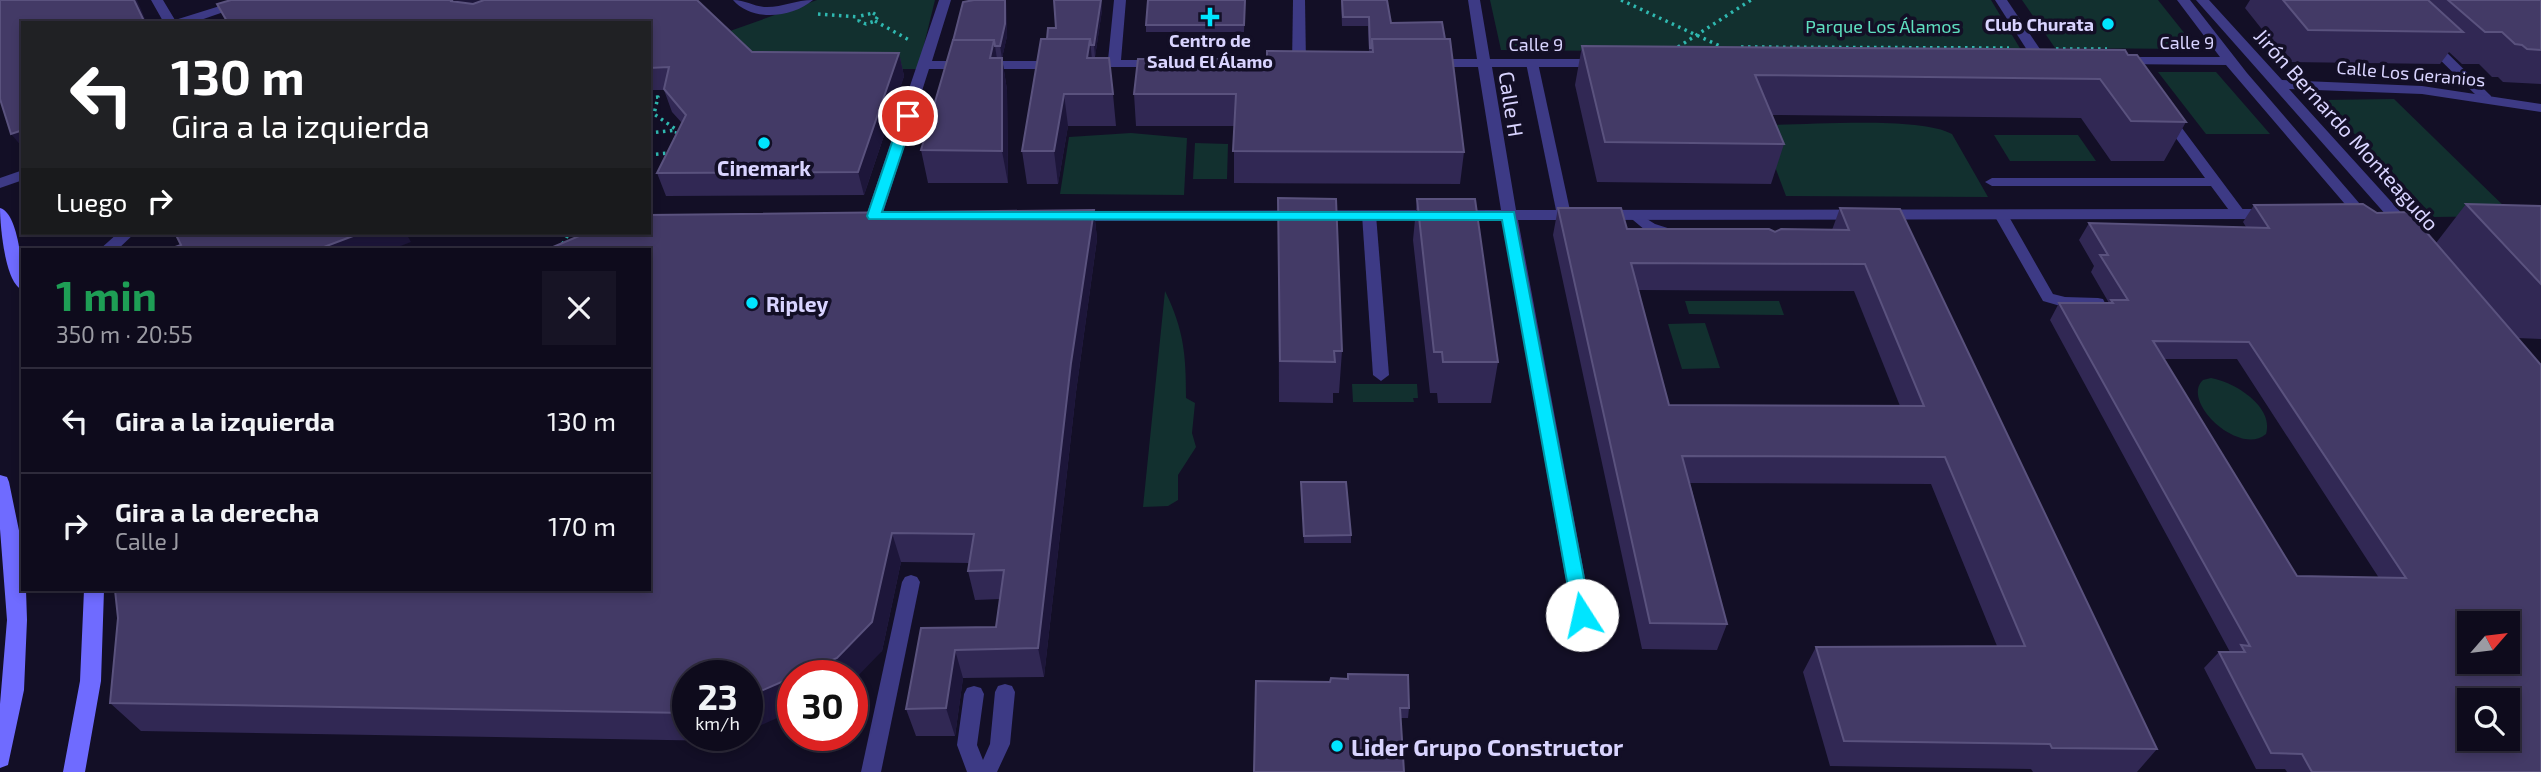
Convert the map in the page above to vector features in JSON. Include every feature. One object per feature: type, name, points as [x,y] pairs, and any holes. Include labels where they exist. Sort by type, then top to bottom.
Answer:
[{"type":"main road","points":[[0,214],[19,262]]},
{"type":"main road","points":[[0,482],[11,520],[18,596],[15,657],[0,758]]},
{"type":"main road","points":[[74,772],[85,716],[96,622],[94,591]]},
{"type":"street","points":[[157,0],[170,21]]},
{"type":"street","points":[[184,21],[252,0]]},
{"type":"street","points":[[739,0],[754,10],[770,12],[807,0]]},
{"type":"street","points":[[874,216],[944,0]]},
{"type":"street","points":[[1114,64],[1120,0]]},
{"type":"street","points":[[1299,0],[1299,64]]},
{"type":"street","name":"Calle H","points":[[1474,0],[1509,215],[1587,642]]},
{"type":"street","points":[[2001,0],[2041,61]]},
{"type":"street","name":"Jirón Bernardo Monteagudo","points":[[2183,0],[2231,61],[2361,214],[2334,214]]},
{"type":"street","name":"Jirón Bernardo Monteagudo","points":[[2202,0],[2423,246]]},
{"type":"street","points":[[927,58],[1180,64]]},
{"type":"street","name":"Calle 9","points":[[2122,65],[2231,61]]},
{"type":"street","name":"Calle 9","points":[[1408,63],[1615,63]]},
{"type":"street","name":"Calle Los Geranios","points":[[2277,84],[2383,87],[2541,108]]},
{"type":"street","points":[[0,183],[21,176]]},
{"type":"street","points":[[1051,216],[2280,214]]},
{"type":"street","points":[[109,248],[125,235]]},
{"type":"lane","points":[[2418,32],[2487,99]]},
{"type":"lane","points":[[1532,63],[1564,215]]},
{"type":"lane","points":[[2157,104],[2239,214]]},
{"type":"lane","points":[[1992,182],[2215,182]]},
{"type":"lane","points":[[1369,215],[1381,375]]},
{"type":"lane","points":[[1634,215],[1660,232],[1682,234]]},
{"type":"lane","points":[[2001,215],[2048,297],[2064,302],[2098,303]]},
{"type":"lane","points":[[871,772],[911,582]]},
{"type":"lane","points":[[987,772],[1000,744],[1005,692]]},
{"type":"lane","points":[[974,694],[967,745],[977,772]]},
{"type":"path","points":[[1621,0],[1722,47]]},
{"type":"path","points":[[1689,47],[1678,47],[1751,0]]},
{"type":"path","points":[[873,13],[878,16],[876,21],[866,24],[858,19],[863,14],[873,13]]},
{"type":"path","points":[[876,21],[927,58]]},
{"type":"path","points":[[1711,47],[2018,48]]},
{"type":"path","points":[[651,98],[658,97],[654,114],[677,130]]},
{"type":"path","points":[[651,133],[677,130]]},
{"type":"path","points":[[651,155],[672,152],[677,130]]},
{"type":"green space","points":[[817,0],[935,0],[918,69],[767,69],[730,31]]},
{"type":"green space","name":"Parque Los Álamos","points":[[1490,0],[1991,0],[2021,50],[2006,54],[1501,50]]},
{"type":"green space","name":"Club Churata","points":[[2022,0],[2158,0],[2197,49],[2055,48]]},
{"type":"green space","points":[[2158,72],[2216,72],[2270,134],[2206,134]]},
{"type":"green space","points":[[2394,99],[2514,216],[2434,217],[2322,100]]},
{"type":"green space","points":[[1890,123],[1936,128],[1952,134],[1988,197],[1786,196],[1762,132],[1767,125]]},
{"type":"green space","points":[[1131,133],[1187,138],[1184,195],[1060,194],[1069,137]]},
{"type":"green space","points":[[1994,135],[2078,135],[2096,161],[2010,161]]},
{"type":"green space","points":[[1195,143],[1228,144],[1227,179],[1193,179]]},
{"type":"green space","points":[[1165,291],[1183,343],[1186,398],[1195,403],[1192,433],[1196,447],[1178,475],[1178,500],[1168,506],[1143,507]]},
{"type":"green space","points":[[1685,301],[1779,301],[1784,315],[1689,314]]},
{"type":"green space","points":[[1705,323],[1720,368],[1682,369],[1668,324]]},
{"type":"green space","points":[[2211,378],[2241,390],[2258,405],[2267,424],[2266,434],[2255,439],[2242,438],[2228,433],[2216,424],[2199,401],[2198,389],[2203,380]]},
{"type":"green space","points":[[1352,384],[1417,384],[1418,398],[1413,398],[1414,402],[1353,402]]},
{"type":"building","points":[[0,0],[134,0],[144,21],[21,21],[21,131],[11,134],[0,99]]},
{"type":"building","points":[[231,0],[453,0],[450,1],[473,4],[484,0],[697,0],[752,52],[899,53],[858,172],[657,173],[686,115],[664,89],[669,67],[651,68],[651,21],[227,21],[217,4]]},
{"type":"building","points":[[1005,0],[1005,24],[1000,46],[995,46],[994,40],[953,40],[963,2]]},
{"type":"building","points":[[1054,0],[1101,0],[1094,45],[1091,45],[1090,39],[1047,39],[1048,28],[1056,28]]},
{"type":"building","points":[[1148,0],[1245,0],[1244,25],[1146,25]]},
{"type":"building","points":[[1342,0],[1387,0],[1391,23],[1442,22],[1445,39],[1372,39],[1370,48],[1369,17],[1343,17]]},
{"type":"building","points":[[2283,0],[2428,0],[2463,32],[2308,30]]},
{"type":"building","points":[[2448,0],[2541,0],[2541,50],[2527,49],[2515,44],[2502,32],[2485,32]]},
{"type":"building","points":[[1041,39],[1090,39],[1087,58],[1109,58],[1113,94],[1064,94],[1054,151],[1022,151]]},
{"type":"building","points":[[1372,39],[1450,39],[1464,152],[1233,151],[1236,94],[1134,94],[1138,59],[1267,59],[1267,51],[1373,52]]},
{"type":"building","points":[[953,40],[994,40],[990,58],[1002,58],[1002,151],[921,150]]},
{"type":"building","points":[[1582,46],[2125,50],[2128,55],[2137,55],[2186,122],[2131,121],[2100,79],[1755,75],[1784,144],[1605,142]]},
{"type":"building","points":[[1278,198],[1336,199],[1342,351],[1334,351],[1335,362],[1280,361]]},
{"type":"building","points":[[1417,199],[1475,199],[1498,362],[1443,362],[1442,352],[1434,352]]},
{"type":"building","points":[[2363,204],[2377,213],[2409,212],[2541,365],[2541,772],[2312,772],[2302,754],[2271,753],[2219,652],[2245,652],[2241,645],[2250,646],[2059,303],[2113,303],[2111,300],[2128,300],[2100,255],[2108,255],[2089,223],[2269,228],[2254,205]],"holes":[[[2153,341],[2249,342],[2406,578],[2297,576]]]},
{"type":"building","points":[[2466,204],[2541,206],[2541,284]]},
{"type":"building","points":[[1558,208],[1621,208],[1627,229],[1769,229],[1775,232],[1781,229],[1849,230],[1840,208],[1900,209],[2157,749],[2052,748],[2050,744],[1844,741],[1816,647],[2025,646],[1945,457],[1682,456],[1727,624],[1650,623]],"holes":[[[1631,263],[1865,264],[1924,406],[1669,405]]]},
{"type":"building","points":[[1094,210],[1071,363],[1038,648],[955,650],[946,708],[906,709],[921,628],[996,627],[1004,570],[968,571],[974,534],[892,533],[872,622],[837,658],[777,660],[777,684],[763,690],[763,660],[672,660],[672,713],[110,703],[118,618],[115,591],[651,591],[651,248],[551,248],[581,235],[651,235],[651,215]]},
{"type":"building","points":[[176,235],[356,235],[321,248],[172,248],[181,245]]},
{"type":"building","points":[[1301,482],[1346,482],[1351,535],[1304,536]]},
{"type":"building","points":[[1348,674],[1408,675],[1409,708],[1400,708],[1404,772],[1254,772],[1256,681],[1330,682],[1331,678],[1348,679]]},
{"type":"place","name":"Centro de Salud El Álamo","points":[[1210,17]]},
{"type":"place","name":"Club Churata","points":[[2108,24]]},
{"type":"place","name":"Cinemark","points":[[764,143]]},
{"type":"place","name":"Ripley","points":[[752,303]]},
{"type":"place","name":"Lider Grupo Constructor","points":[[1337,746]]},
{"type":"route","points":[[908,116],[874,216],[1509,215],[1582,615]]}]
